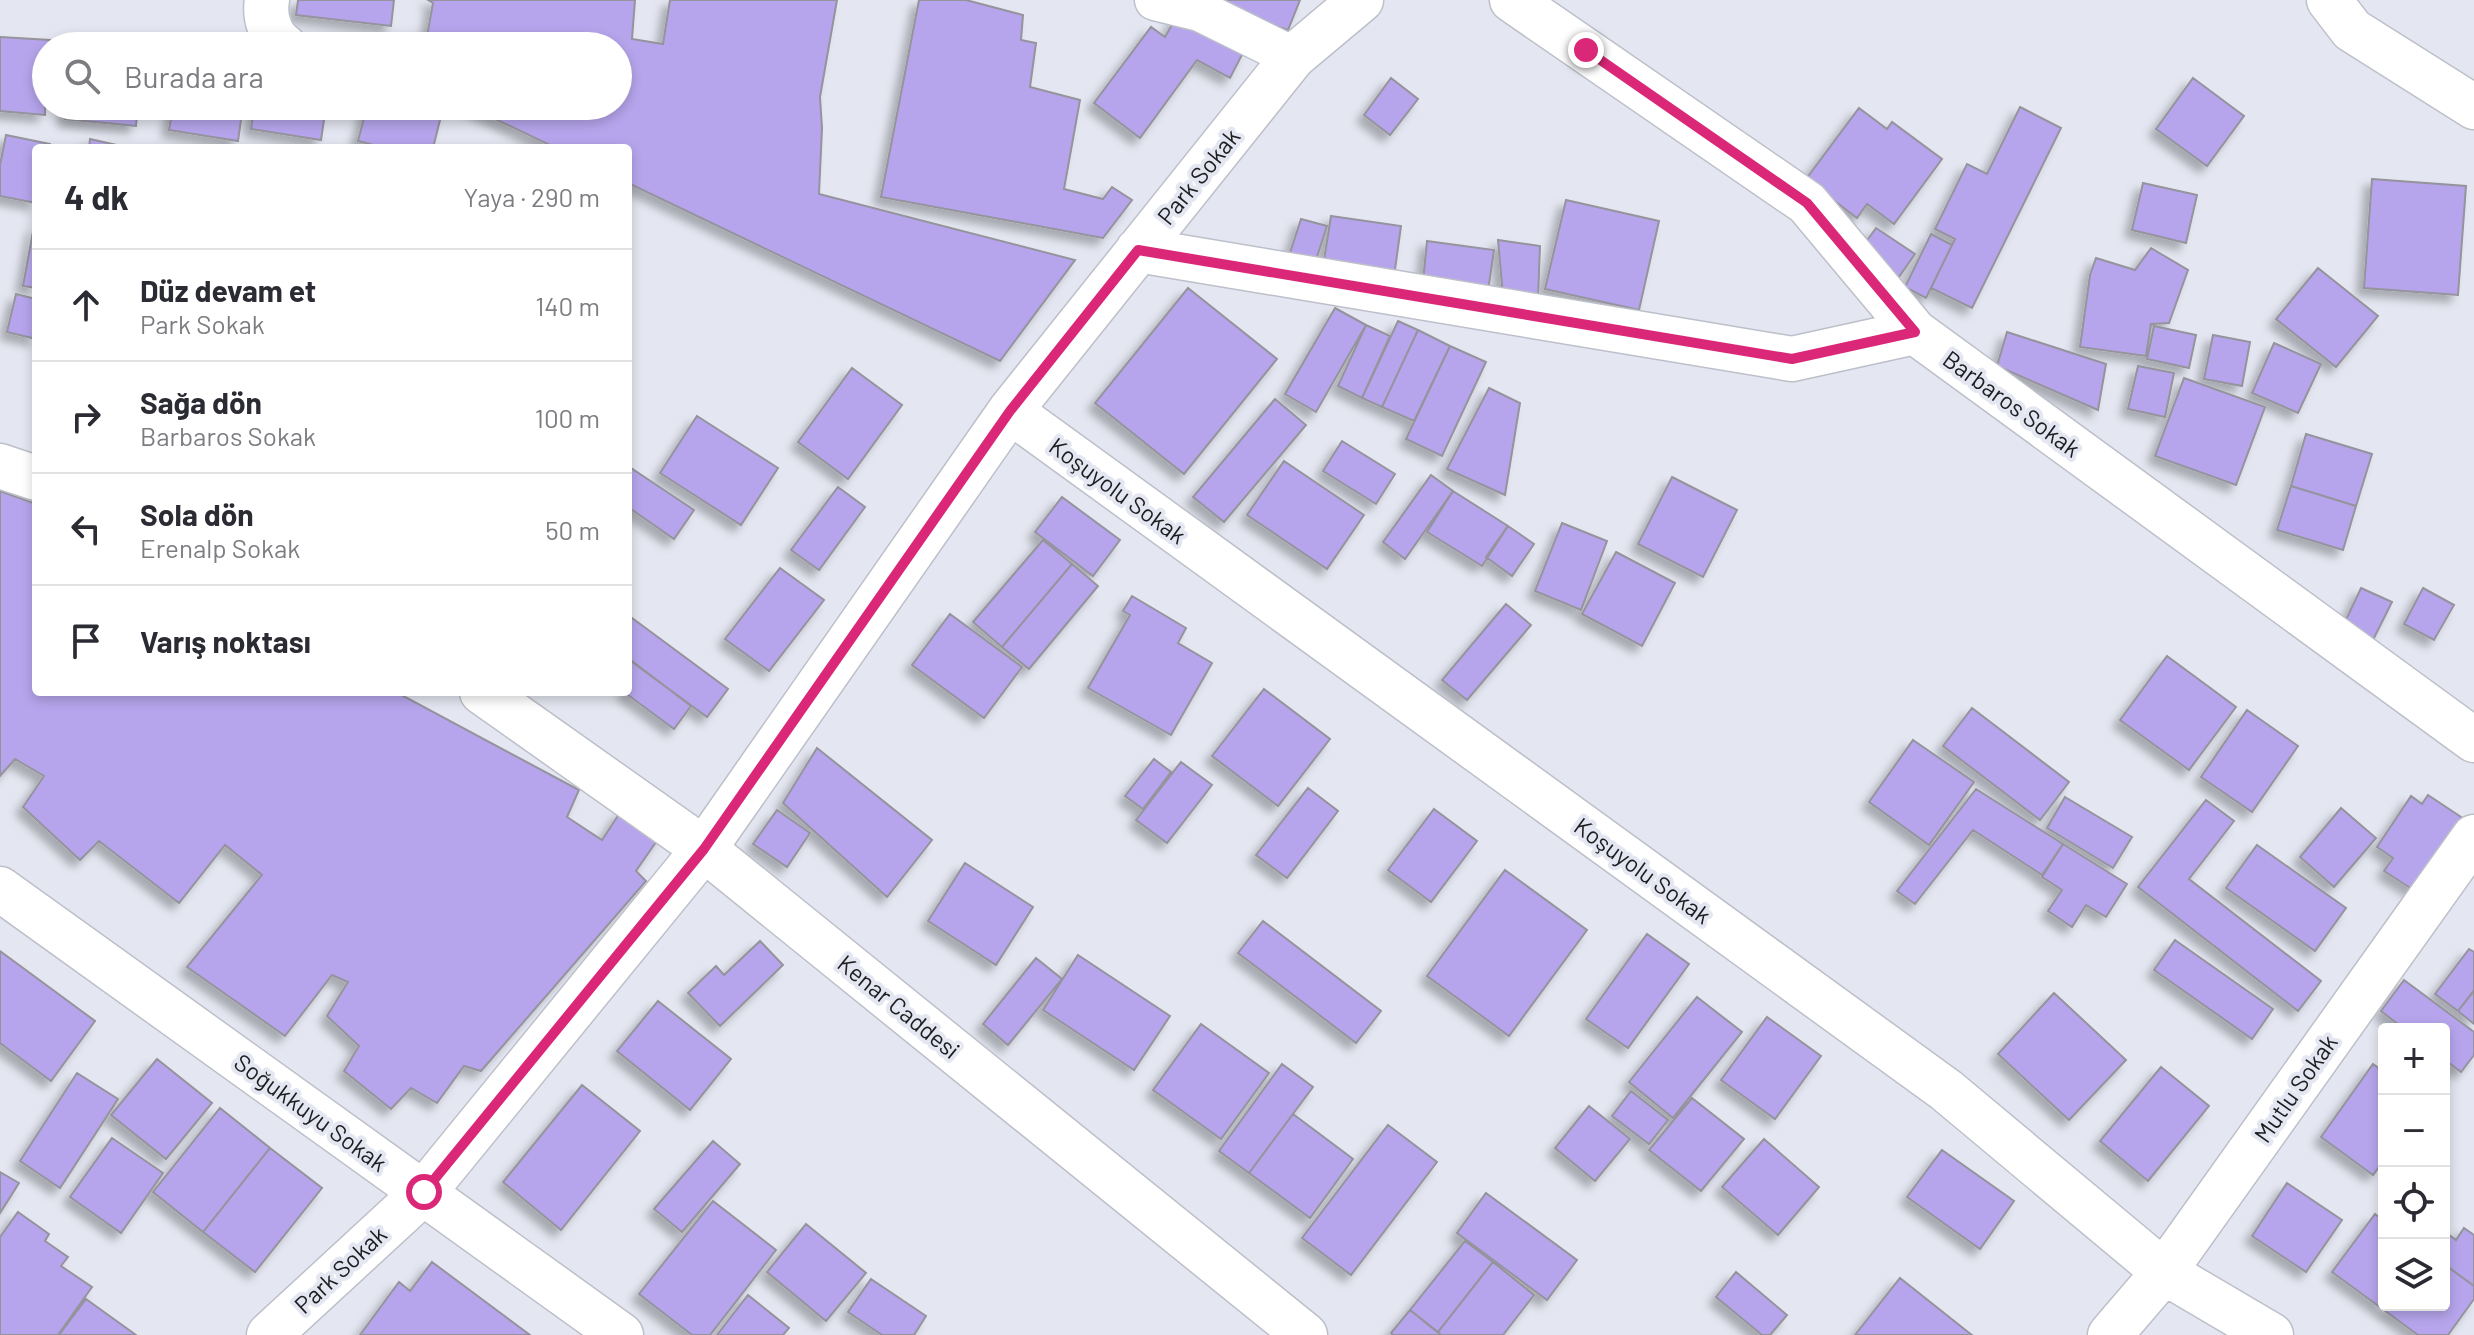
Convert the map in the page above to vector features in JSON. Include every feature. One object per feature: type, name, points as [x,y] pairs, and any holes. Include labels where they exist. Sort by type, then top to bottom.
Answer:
[{"type":"street","points":[[267,0],[265,11],[272,32]]},
{"type":"street","points":[[1155,0],[1200,11],[1293,57]]},
{"type":"street","name":"Park Sokak","points":[[269,1335],[424,1192],[704,849],[1010,411],[1293,57],[1361,0]]},
{"type":"street","name":"Barbaros Sokak","points":[[1512,0],[1807,203],[1915,332],[2474,740]]},
{"type":"street","points":[[2329,0],[2352,30],[2474,107]]},
{"type":"street","points":[[1138,250],[1792,359],[1915,332]]},
{"type":"street","name":"Koşuyolu Sokak","points":[[1010,411],[1946,1090],[2164,1272],[2271,1335]]},
{"type":"street","points":[[0,466],[32,477]]},
{"type":"street","name":"Kenar Caddesi","points":[[488,696],[704,849],[1305,1335]]},
{"type":"street","name":"Mutlu Sokak","points":[[2110,1335],[2164,1272],[2474,837]]},
{"type":"street","name":"Soğukkuyu Sokak","points":[[0,889],[621,1335]]},
{"type":"building","points":[[298,0],[394,0],[391,26],[296,15]]},
{"type":"building","points":[[428,0],[635,0],[632,39],[632,32],[428,32],[433,3]]},
{"type":"building","points":[[670,0],[837,0],[820,97],[819,194],[1075,260],[1000,361],[632,185],[632,144],[548,144],[497,120],[632,120],[632,39],[663,44]]},
{"type":"building","points":[[919,0],[966,0],[1023,15],[1021,40],[1036,43],[1030,87],[1080,100],[1064,189],[1103,199],[1112,187],[1132,200],[1103,238],[881,197]]},
{"type":"building","points":[[1193,0],[1300,0],[1288,30]]},
{"type":"building","points":[[1178,14],[1245,49],[1230,78],[1197,60],[1140,138],[1094,103],[1151,27],[1165,37]]},
{"type":"building","points":[[0,37],[32,39],[32,114],[0,111]]},
{"type":"building","points":[[1391,78],[1418,99],[1390,135],[1364,115]]},
{"type":"building","points":[[2193,78],[2244,116],[2207,166],[2156,129]]},
{"type":"building","points":[[2020,107],[2061,128],[1972,308],[1931,288],[1955,239],[1935,229],[1967,164],[1987,174]]},
{"type":"building","points":[[1859,108],[1887,129],[1892,122],[1942,159],[1894,224],[1867,204],[1857,218],[1806,179]]},
{"type":"building","points":[[75,120],[137,120],[136,126]]},
{"type":"building","points":[[171,120],[241,120],[238,141],[169,130]]},
{"type":"building","points":[[252,120],[324,120],[321,140],[251,129]]},
{"type":"building","points":[[363,120],[440,120],[434,144],[370,144],[358,141]]},
{"type":"building","points":[[6,135],[50,144],[32,144],[32,202],[0,196],[0,165]]},
{"type":"building","points":[[90,139],[112,144],[89,144]]},
{"type":"building","points":[[2372,179],[2466,186],[2458,295],[2364,288]]},
{"type":"building","points":[[2143,183],[2197,195],[2186,243],[2132,230]]},
{"type":"building","points":[[1566,200],[1659,221],[1639,310],[1545,289]]},
{"type":"building","points":[[1331,216],[1401,226],[1393,284],[1322,273]]},
{"type":"building","points":[[1301,219],[1327,226],[1316,260],[1290,253]]},
{"type":"building","points":[[1876,228],[1915,254],[1894,284],[1855,257]]},
{"type":"building","points":[[1931,234],[1952,245],[1926,298],[1905,287]]},
{"type":"building","points":[[32,237],[32,287],[23,286]]},
{"type":"building","points":[[1498,240],[1540,246],[1538,299],[1503,296]]},
{"type":"building","points":[[1427,241],[1494,250],[1488,291],[1423,282]]},
{"type":"building","points":[[2151,248],[2188,270],[2169,323],[2151,324],[2146,356],[2080,347],[2090,275],[2096,258],[2135,270]]},
{"type":"building","points":[[2318,268],[2378,316],[2336,367],[2276,319]]},
{"type":"building","points":[[1188,288],[1277,359],[1184,474],[1095,403]]},
{"type":"building","points":[[16,294],[32,298],[32,338],[7,332]]},
{"type":"building","points":[[1335,308],[1366,325],[1316,412],[1285,394]]},
{"type":"building","points":[[1398,321],[1418,330],[1382,407],[1362,398]]},
{"type":"building","points":[[1366,325],[1390,336],[1362,398],[1338,386]]},
{"type":"building","points":[[2154,326],[2196,335],[2189,368],[2147,359]]},
{"type":"building","points":[[1418,330],[1450,346],[1414,421],[1382,407]]},
{"type":"building","points":[[2007,332],[2106,364],[2098,410],[1997,366]]},
{"type":"building","points":[[2213,335],[2250,342],[2242,386],[2204,379]]},
{"type":"building","points":[[2274,343],[2321,364],[2298,413],[2252,393]]},
{"type":"building","points":[[1450,346],[1486,362],[1442,456],[1406,439]]},
{"type":"building","points":[[2138,366],[2174,373],[2165,417],[2128,409]]},
{"type":"building","points":[[852,368],[902,405],[848,479],[798,442]]},
{"type":"building","points":[[2184,378],[2265,407],[2236,485],[2155,456]]},
{"type":"building","points":[[1489,388],[1520,403],[1505,495],[1447,469]]},
{"type":"building","points":[[1275,399],[1306,425],[1224,522],[1193,497]]},
{"type":"building","points":[[697,416],[778,468],[741,525],[660,473]]},
{"type":"building","points":[[2306,434],[2372,454],[2356,506],[2291,486]]},
{"type":"building","points":[[1342,441],[1395,474],[1376,504],[1323,471]]},
{"type":"building","points":[[1284,461],[1364,515],[1327,569],[1247,515]]},
{"type":"building","points":[[632,469],[694,510],[674,539],[632,510]]},
{"type":"building","points":[[1431,475],[1453,491],[1405,559],[1383,542]]},
{"type":"building","points":[[1672,477],[1737,510],[1703,577],[1638,544]]},
{"type":"building","points":[[2291,486],[2356,506],[2343,550],[2277,530]]},
{"type":"building","points":[[838,487],[865,507],[819,570],[791,550]]},
{"type":"building","points":[[0,491],[32,503],[32,696],[403,696],[579,790],[567,817],[602,840],[621,811],[663,832],[636,871],[646,881],[481,1071],[464,1066],[437,1103],[411,1088],[391,1109],[344,1071],[359,1046],[327,1016],[348,982],[332,975],[285,1036],[187,967],[262,875],[225,845],[179,903],[99,841],[80,860],[23,807],[44,776],[15,759],[0,776]]},
{"type":"building","points":[[1453,491],[1508,526],[1482,566],[1427,532]]},
{"type":"building","points":[[1062,497],[1120,540],[1093,576],[1035,532]]},
{"type":"building","points":[[1562,523],[1607,541],[1581,610],[1535,591]]},
{"type":"building","points":[[1508,526],[1534,544],[1512,576],[1486,557]]},
{"type":"building","points":[[1043,540],[1072,564],[1002,647],[973,622]]},
{"type":"building","points":[[1616,552],[1675,583],[1642,646],[1582,614]]},
{"type":"building","points":[[1072,564],[1098,586],[1029,669],[1002,647]]},
{"type":"building","points":[[780,568],[824,600],[769,671],[725,639]]},
{"type":"building","points":[[2361,588],[2392,602],[2373,640],[2343,626]]},
{"type":"building","points":[[2423,588],[2454,605],[2434,640],[2404,624]]},
{"type":"building","points":[[1132,596],[1186,628],[1178,643],[1212,663],[1171,735],[1088,688],[1130,615],[1123,611]]},
{"type":"building","points":[[1506,604],[1531,625],[1467,700],[1442,680]]},
{"type":"building","points":[[950,614],[1022,667],[984,718],[912,665]]},
{"type":"building","points":[[632,618],[728,689],[707,717],[632,662]]},
{"type":"building","points":[[2167,656],[2236,707],[2189,770],[2120,720]]},
{"type":"building","points":[[632,661],[691,706],[674,729],[629,696],[632,696]]},
{"type":"building","points":[[1264,689],[1330,739],[1278,806],[1212,756]]},
{"type":"building","points":[[1972,708],[2069,782],[2040,820],[1943,746]]},
{"type":"building","points":[[2247,710],[2298,746],[2252,812],[2201,777]]},
{"type":"building","points":[[1913,740],[1974,782],[1929,845],[1869,802]]},
{"type":"building","points":[[817,748],[932,840],[887,897],[783,803]]},
{"type":"building","points":[[1154,759],[1171,772],[1143,809],[1125,796]]},
{"type":"building","points":[[1181,762],[1212,785],[1167,843],[1136,820]]},
{"type":"building","points":[[1308,788],[1338,811],[1287,878],[1256,855]]},
{"type":"building","points":[[1976,789],[2063,844],[2042,875],[1973,830],[1915,904],[1897,891]]},
{"type":"building","points":[[2428,795],[2464,819],[2415,891],[2384,871],[2393,858],[2377,847],[2411,796],[2422,804]]},
{"type":"building","points":[[2065,797],[2132,837],[2113,868],[2047,828]]},
{"type":"building","points":[[2206,800],[2234,821],[2189,879],[2321,981],[2298,1011],[2138,887]]},
{"type":"building","points":[[2341,808],[2376,838],[2334,887],[2300,857]]},
{"type":"building","points":[[1434,809],[1477,841],[1431,902],[1388,870]]},
{"type":"building","points":[[777,810],[810,833],[787,867],[753,844]]},
{"type":"building","points":[[2063,844],[2127,884],[2106,917],[2086,905],[2072,927],[2048,911],[2062,890],[2042,877]]},
{"type":"building","points":[[2257,845],[2346,908],[2315,951],[2226,888]]},
{"type":"building","points":[[965,863],[1033,907],[996,965],[928,921]]},
{"type":"building","points":[[1505,870],[1587,930],[1509,1036],[1427,976]]},
{"type":"building","points":[[1263,921],[1381,1011],[1356,1043],[1238,953]]},
{"type":"building","points":[[1647,934],[1689,964],[1628,1048],[1586,1019]]},
{"type":"building","points":[[2175,940],[2273,1009],[2252,1039],[2154,970]]},
{"type":"building","points":[[760,941],[783,965],[720,1026],[688,993],[716,966],[724,975]]},
{"type":"building","points":[[2469,949],[2474,952],[2474,990],[2458,1011],[2435,994]]},
{"type":"building","points":[[0,951],[95,1021],[51,1081],[0,1043]]},
{"type":"building","points":[[1078,955],[1170,1016],[1134,1070],[1043,1010]]},
{"type":"building","points":[[1036,958],[1062,979],[1008,1045],[983,1024]]},
{"type":"building","points":[[2404,980],[2474,1032],[2474,1055],[2461,1072],[2450,1064],[2450,1023],[2396,1023],[2381,1011]]},
{"type":"building","points":[[2474,991],[2474,1024],[2458,1011]]},
{"type":"building","points":[[2054,993],[2126,1060],[2069,1120],[1998,1054]]},
{"type":"building","points":[[1697,997],[1742,1032],[1673,1118],[1629,1082]]},
{"type":"building","points":[[658,1001],[731,1059],[690,1110],[617,1051]]},
{"type":"building","points":[[1767,1017],[1821,1056],[1775,1119],[1721,1080]]},
{"type":"building","points":[[1201,1024],[1269,1073],[1221,1139],[1153,1090]]},
{"type":"building","points":[[157,1059],[212,1103],[166,1159],[111,1115]]},
{"type":"building","points":[[1282,1064],[1313,1087],[1249,1173],[1219,1151]]},
{"type":"building","points":[[2373,1064],[2378,1068],[2378,1168],[2373,1175],[2321,1137]]},
{"type":"building","points":[[2161,1067],[2209,1106],[2148,1181],[2100,1141]]},
{"type":"building","points":[[77,1073],[118,1099],[60,1188],[20,1161]]},
{"type":"building","points":[[582,1085],[640,1131],[561,1230],[503,1182]]},
{"type":"building","points":[[1631,1091],[1668,1120],[1649,1144],[1612,1116]]},
{"type":"building","points":[[1692,1098],[1744,1139],[1701,1191],[1649,1150]]},
{"type":"building","points":[[1589,1106],[1630,1139],[1595,1181],[1555,1148]]},
{"type":"building","points":[[220,1108],[270,1148],[203,1232],[153,1192]]},
{"type":"building","points":[[1293,1114],[1353,1159],[1310,1218],[1249,1173]]},
{"type":"building","points":[[1388,1125],[1437,1162],[1351,1275],[1302,1238]]},
{"type":"building","points":[[112,1138],[163,1173],[121,1233],[70,1197]]},
{"type":"building","points":[[1764,1139],[1819,1187],[1778,1235],[1722,1187]]},
{"type":"building","points":[[713,1141],[740,1164],[682,1232],[654,1209]]},
{"type":"building","points":[[270,1148],[322,1188],[255,1272],[203,1232]]},
{"type":"building","points":[[1942,1150],[2014,1201],[1980,1249],[1907,1197]]},
{"type":"building","points":[[0,1172],[19,1183],[0,1213]]},
{"type":"building","points":[[2287,1183],[2342,1220],[2306,1272],[2252,1236]]},
{"type":"building","points":[[1486,1193],[1577,1260],[1547,1300],[1457,1233]]},
{"type":"building","points":[[713,1201],[776,1250],[710,1335],[692,1335],[639,1294]]},
{"type":"building","points":[[18,1212],[49,1234],[45,1241],[68,1257],[61,1266],[92,1287],[58,1335],[0,1335],[0,1237]]},
{"type":"building","points":[[2375,1214],[2378,1216],[2378,1306],[2332,1272]]},
{"type":"building","points":[[806,1224],[866,1273],[826,1321],[767,1272]]},
{"type":"building","points":[[2464,1228],[2474,1235],[2474,1286],[2450,1268],[2450,1236],[2456,1240]]},
{"type":"building","points":[[1465,1241],[1493,1262],[1438,1332],[1410,1310]]},
{"type":"building","points":[[432,1262],[530,1335],[360,1335],[399,1282],[410,1291]]},
{"type":"building","points":[[1493,1262],[1534,1295],[1503,1335],[1441,1335],[1438,1332]]},
{"type":"building","points":[[2450,1268],[2474,1286],[2474,1299],[2448,1335],[2418,1335],[2385,1311],[2450,1311]]},
{"type":"building","points":[[1736,1272],[1787,1315],[1770,1335],[1762,1335],[1716,1297]]},
{"type":"building","points":[[1900,1278],[1968,1332],[1972,1335],[1855,1335]]},
{"type":"building","points":[[871,1279],[926,1316],[914,1335],[882,1335],[848,1312]]},
{"type":"building","points":[[748,1295],[789,1328],[783,1335],[717,1335]]},
{"type":"building","points":[[86,1299],[136,1335],[59,1335]]},
{"type":"building","points":[[1410,1310],[1441,1335],[1393,1335],[1391,1333]]},
{"type":"route","points":[[424,1192],[704,849],[1010,411],[1138,250],[1792,359],[1915,332],[1807,203],[1586,50]]}]
